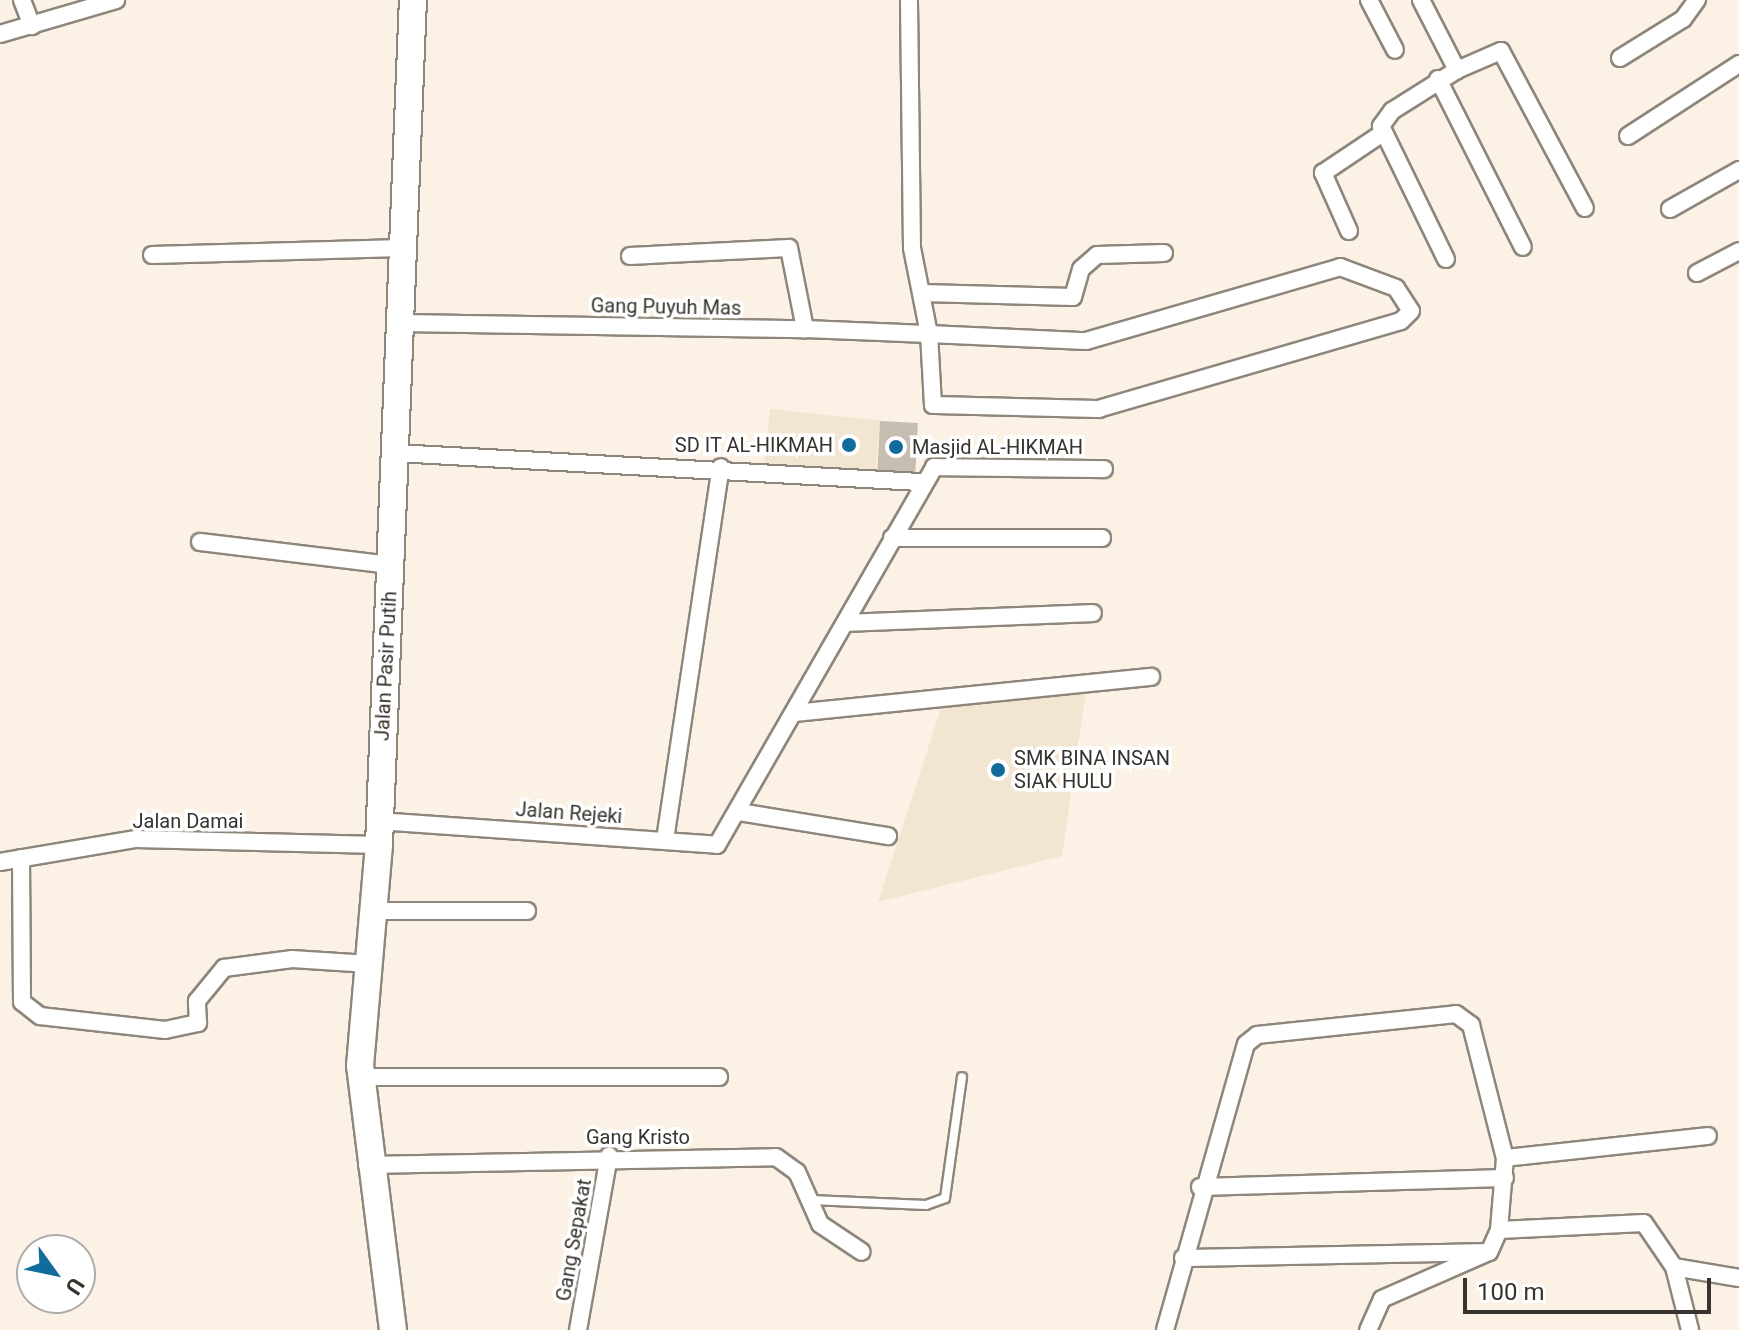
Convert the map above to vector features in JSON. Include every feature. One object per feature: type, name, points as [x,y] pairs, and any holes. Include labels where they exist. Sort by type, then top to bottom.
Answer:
[{"type":"highway","name":"Jalan Pasir Putih","points":[[393,1330],[367,1165],[361,1077],[378,833],[391,565],[413,0]]},
{"type":"street","points":[[22,0],[32,26]]},
{"type":"street","points":[[0,34],[116,0]]},
{"type":"street","points":[[909,0],[912,248],[929,334]]},
{"type":"street","points":[[1369,0],[1395,50]]},
{"type":"street","points":[[1421,0],[1457,70]]},
{"type":"street","points":[[1620,58],[1683,19],[1697,0]]},
{"type":"street","points":[[1446,259],[1384,132],[1384,117],[1438,79],[1501,51],[1585,208]]},
{"type":"street","points":[[1628,136],[1739,64]]},
{"type":"street","points":[[1438,79],[1523,247]]},
{"type":"street","points":[[1349,231],[1323,173],[1384,132]]},
{"type":"street","points":[[1670,209],[1739,170]]},
{"type":"street","points":[[152,255],[402,248]]},
{"type":"street","points":[[630,256],[789,248],[805,329]]},
{"type":"street","points":[[1697,273],[1739,251]]},
{"type":"street","points":[[923,293],[1073,297],[1081,269],[1097,255],[1164,253]]},
{"type":"street","name":"Gang Puyuh Mas","points":[[401,323],[805,329],[929,334],[1086,341],[1340,267],[1396,288],[1411,311],[1401,321],[1099,409],[946,411],[928,398],[929,334]]},
{"type":"street","points":[[396,453],[721,467],[920,482],[940,466],[1104,469]]},
{"type":"street","points":[[665,840],[721,467]]},
{"type":"street","name":"Jalan Rejeki","points":[[378,833],[665,840],[717,845],[739,812],[846,623],[920,482]]},
{"type":"street","points":[[892,538],[1102,538]]},
{"type":"street","points":[[200,542],[391,565]]},
{"type":"street","points":[[846,623],[1093,613]]},
{"type":"street","points":[[795,713],[1151,677]]},
{"type":"street","points":[[739,812],[888,836]]},
{"type":"street","name":"Jalan Damai","points":[[0,862],[136,839],[378,833]]},
{"type":"street","points":[[21,858],[22,1002],[40,1016],[165,1030],[198,1023],[197,1001],[224,968],[292,959],[369,964]]},
{"type":"street","points":[[373,911],[527,911]]},
{"type":"street","points":[[1165,1330],[1200,1187],[1242,1052],[1257,1035],[1440,1014],[1471,1025],[1505,1158],[1499,1230],[1489,1252],[1382,1299],[1368,1330]]},
{"type":"street","points":[[361,1077],[719,1077]]},
{"type":"street","points":[[1505,1158],[1708,1136]]},
{"type":"street","name":"Gang Kristo","points":[[367,1165],[609,1156],[776,1157],[797,1172],[823,1227],[862,1252]]},
{"type":"street","name":"Gang Sepakat","points":[[578,1330],[609,1156]]},
{"type":"street","points":[[1200,1187],[1505,1178]]},
{"type":"street","points":[[1499,1230],[1644,1223],[1674,1267],[1690,1330]]},
{"type":"street","points":[[1183,1258],[1489,1252]]},
{"type":"street","points":[[1674,1267],[1739,1278]]},
{"type":"lane","points":[[810,1200],[926,1205],[945,1198],[962,1077]]},
{"type":"shaded area","points":[[770,409],[880,421],[875,476],[764,465]]},
{"type":"shaded area","name":"SMK BINA INSAN SIAK HULU","points":[[1087,684],[1062,856],[878,902],[943,702]]},
{"type":"building","name":"Masjid AL-HIKMAH","points":[[880,421],[918,423],[915,473],[877,471]]},
{"type":"place","name":"SD IT AL-HIKMAH","points":[[849,445]]},
{"type":"place","name":"Masjid AL-HIKMAH","points":[[896,447]]},
{"type":"place","name":"SMK BINA INSAN SIAK HULU","points":[[998,770]]}]
